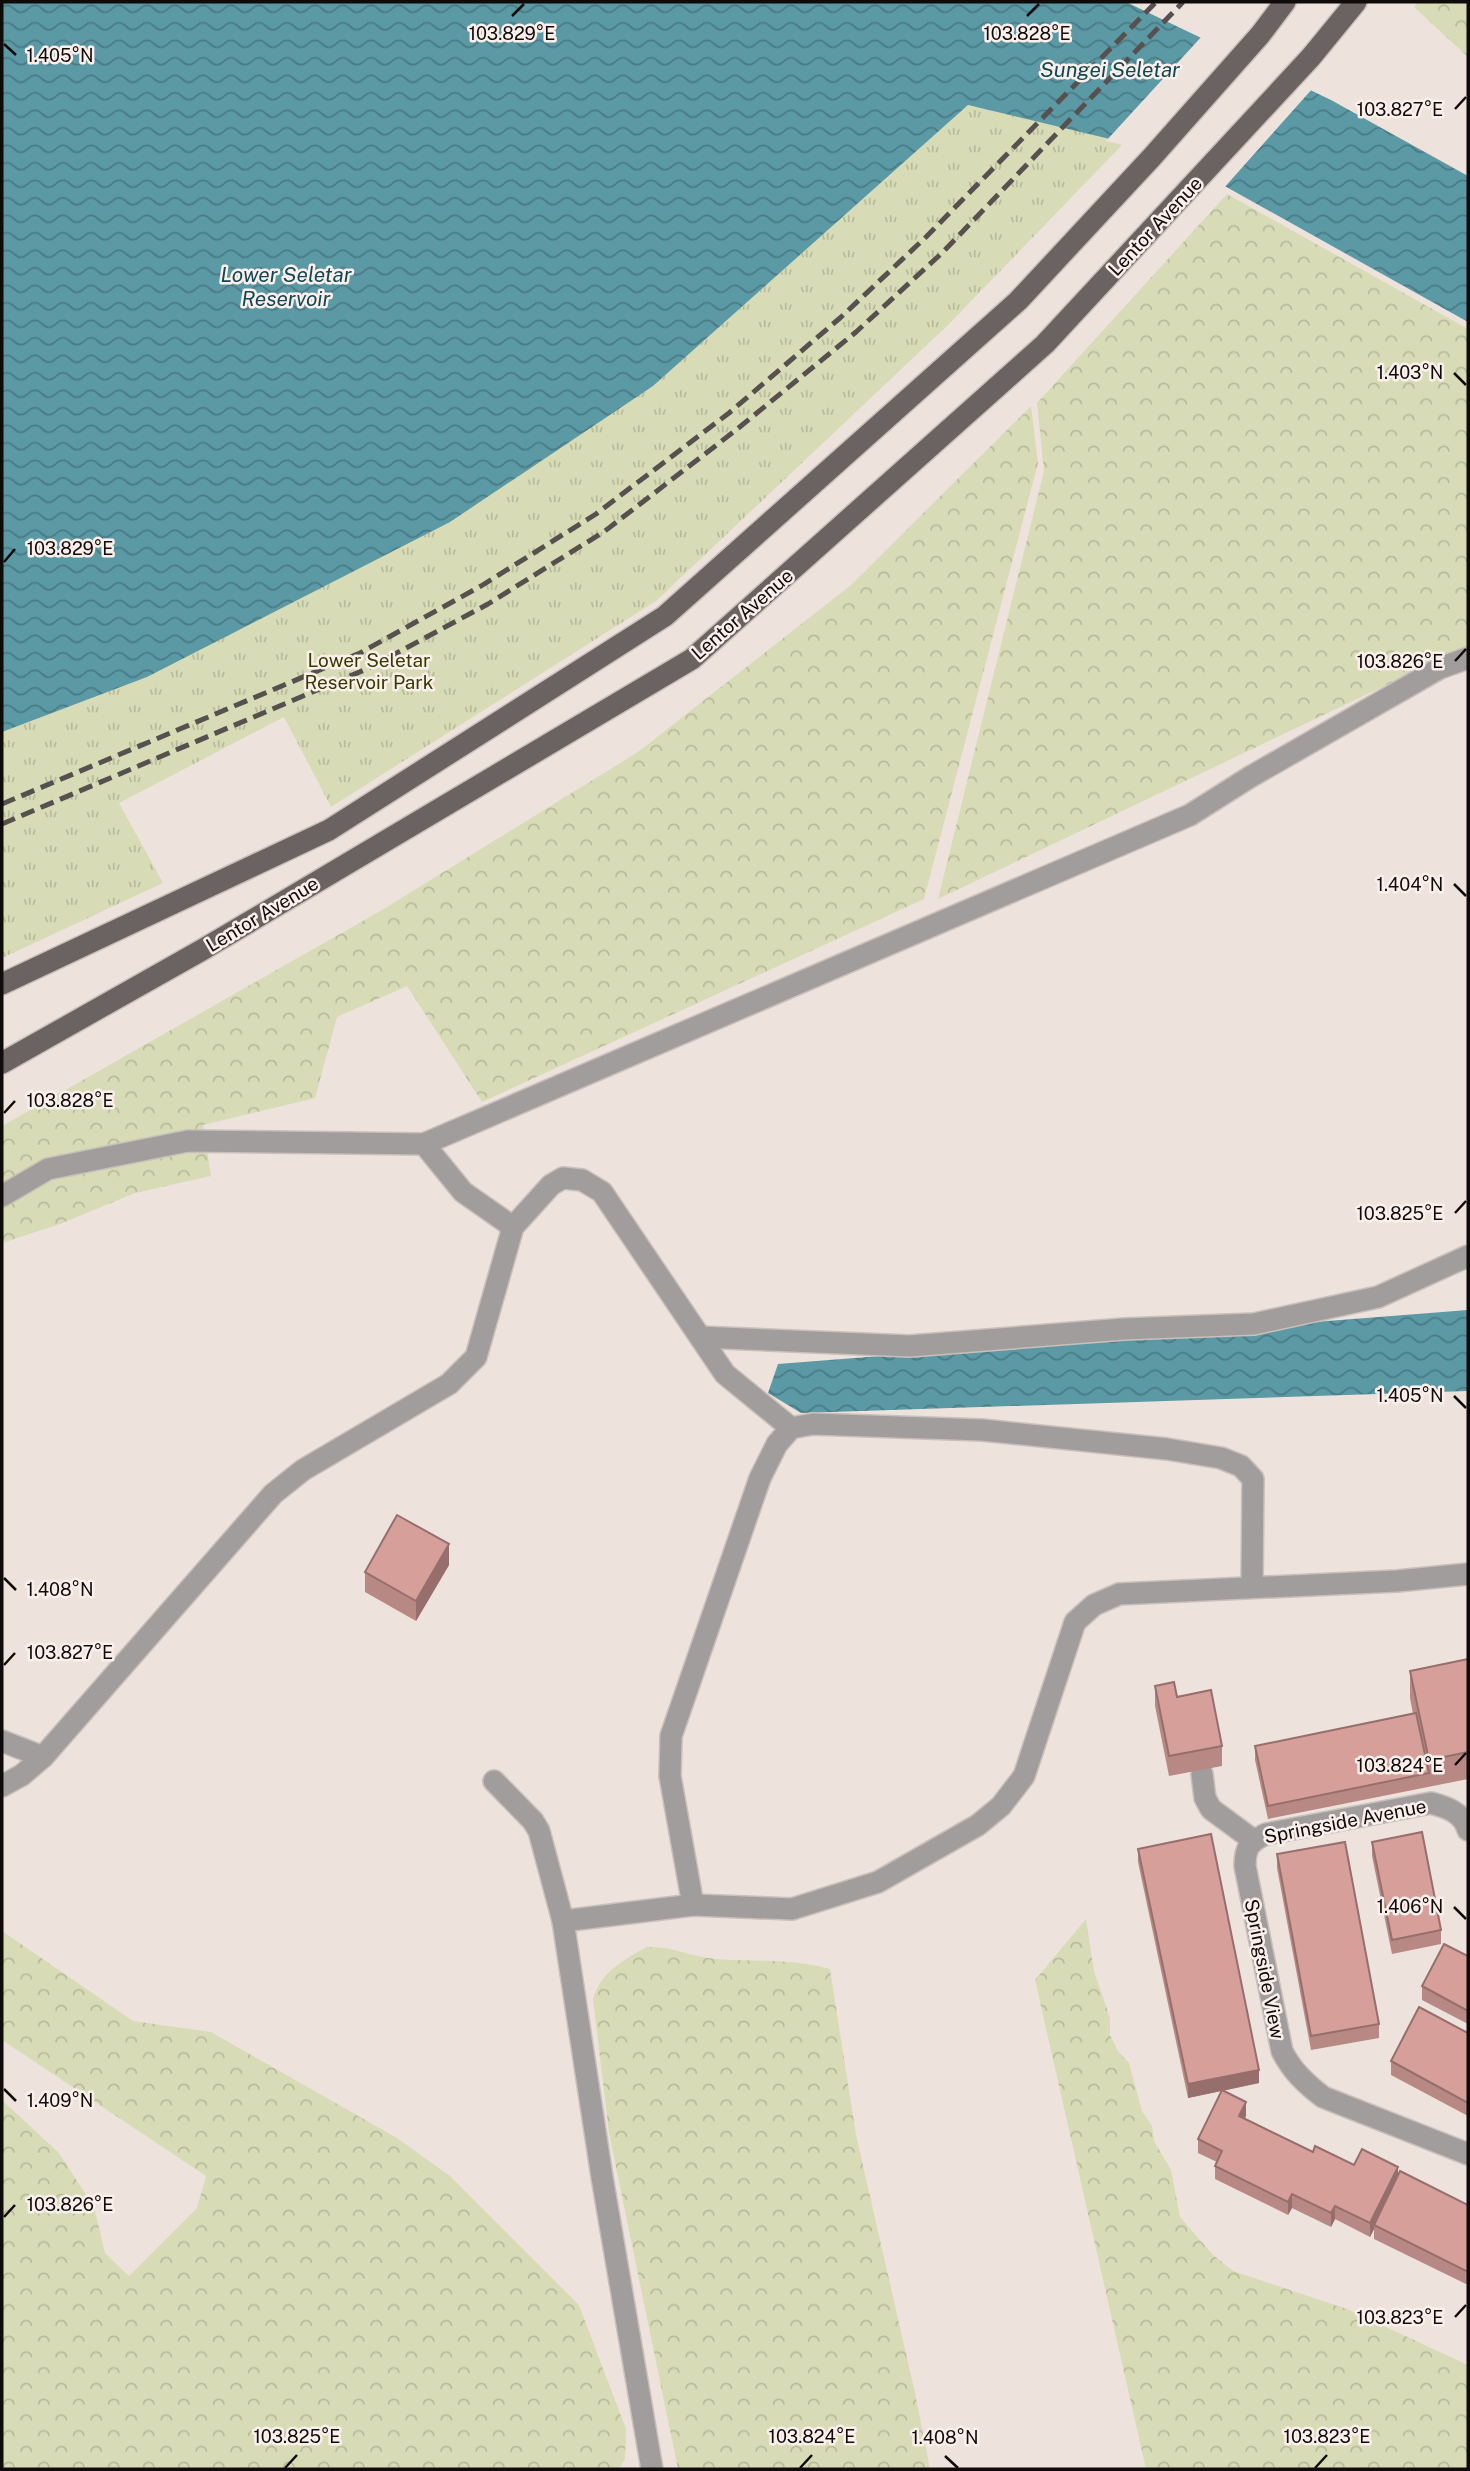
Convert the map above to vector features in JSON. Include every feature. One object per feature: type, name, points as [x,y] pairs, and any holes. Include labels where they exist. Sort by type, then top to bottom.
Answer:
[{"type":"main road","points":[[2,984],[329,830],[665,616],[1018,301],[1152,158],[1260,35],[1285,2]]},
{"type":"main road","name":"Lentor Avenue","points":[[2,1063],[202,950],[692,659],[1045,344],[1311,57],[1356,2]]},
{"type":"street","points":[[2,1196],[48,1169],[188,1141],[424,1144],[1191,815],[1250,777],[1440,668],[1468,658]]},
{"type":"street","points":[[424,1144],[463,1192],[513,1227]]},
{"type":"street","points":[[2,1786],[22,1775],[43,1757],[274,1494],[303,1469],[449,1384],[476,1357],[513,1227],[551,1185],[563,1178],[582,1180],[602,1192],[725,1374],[791,1427]]},
{"type":"street","points":[[700,1337],[910,1346],[1124,1329],[1254,1324],[1378,1297],[1468,1256]]},
{"type":"street","points":[[693,1905],[670,1776],[671,1736],[760,1478],[777,1444],[791,1427],[813,1424],[982,1430],[1167,1448],[1221,1458],[1241,1466],[1253,1479],[1252,1586]]},
{"type":"street","points":[[563,1921],[693,1905],[792,1909],[878,1882],[956,1838],[1002,1806],[1024,1776],[1075,1622],[1094,1605],[1119,1594],[1397,1581],[1468,1574]]},
{"type":"street","points":[[2,1741],[43,1757]]},
{"type":"street","points":[[1202,1774],[1205,1798],[1211,1809],[1253,1840]]},
{"type":"street","points":[[494,1781],[539,1830],[563,1921],[604,2190],[652,2469]]},
{"type":"street","name":"Springside Avenue","points":[[1253,1840],[1266,1834],[1431,1802],[1446,1806],[1461,1816],[1468,1830]]},
{"type":"street","name":"Springside View","points":[[1253,1840],[1245,1850],[1245,1866],[1282,2051],[1291,2068],[1304,2083],[1323,2097],[1468,2154]]},
{"type":"green space","points":[[1418,2],[1468,2],[1468,57],[1414,7]]},
{"type":"green space","name":"Lower Seletar Reservoir Park","points":[[968,105],[1125,142],[948,325],[656,601],[331,807],[284,717],[119,803],[163,883],[2,958],[2,732],[147,677],[653,386]]},
{"type":"green space","points":[[1227,194],[1468,329],[1468,646],[938,899],[1044,471],[1037,403]]},
{"type":"green space","points":[[1031,406],[1038,463],[924,899],[482,1102],[407,986],[337,1017],[315,1098],[203,1125],[211,1176],[135,1193],[60,1224],[2,1243],[2,1126],[382,910],[638,752],[851,585]]},
{"type":"green space","points":[[1086,1919],[1094,1971],[1110,2018],[1110,2035],[1118,2051],[1129,2063],[1142,2111],[1152,2126],[1154,2141],[1171,2170],[1180,2217],[1213,2255],[1233,2271],[1347,2309],[1468,2365],[1468,2469],[1146,2469],[1035,1980]]},
{"type":"green space","points":[[2,1931],[133,2021],[211,2032],[397,2138],[450,2176],[579,2305],[626,2429],[625,2459],[619,2469],[2,2469],[2,2100],[59,2153],[94,2207],[105,2253],[129,2276],[197,2208],[206,2176],[2,2040]]},
{"type":"green space","points":[[647,1947],[716,1959],[788,1962],[830,1969],[856,2135],[930,2469],[678,2469],[609,2133],[593,1999],[607,1974],[621,1962]]},
{"type":"water","name":"Lower Seletar Reservoir","points":[[2,2],[1126,2],[1331,100],[1468,176],[1468,322],[1164,152],[968,105],[653,386],[450,522],[147,677],[2,732]]},
{"type":"water","points":[[1468,1310],[1468,1391],[801,1413],[768,1393],[778,1364]]},
{"type":"pier","points":[[1203,35],[1313,88],[1223,189],[1163,155],[1106,141]]},
{"type":"building","points":[[397,1515],[449,1544],[416,1601],[365,1572]]},
{"type":"building","points":[[1468,1659],[1468,1752],[1429,1760],[1410,1671]]},
{"type":"building","points":[[1174,1682],[1177,1697],[1211,1690],[1222,1746],[1169,1756],[1155,1686]]},
{"type":"building","points":[[1416,1713],[1429,1773],[1268,1806],[1255,1746]]},
{"type":"building","points":[[1422,1832],[1441,1930],[1392,1940],[1372,1842]]},
{"type":"building","points":[[1211,1834],[1259,2070],[1188,2084],[1138,1849]]},
{"type":"building","points":[[1345,1842],[1379,2024],[1311,2036],[1277,1854]]},
{"type":"building","points":[[1444,1944],[1468,1956],[1468,2011],[1422,1986]]},
{"type":"building","points":[[1419,2007],[1468,2033],[1468,2103],[1391,2061]]},
{"type":"building","points":[[1222,2090],[1246,2102],[1239,2116],[1313,2152],[1315,2146],[1354,2165],[1362,2149],[1398,2167],[1370,2223],[1335,2206],[1331,2213],[1292,2194],[1288,2202],[1215,2166],[1222,2151],[1198,2139]]},
{"type":"building","points":[[1400,2171],[1468,2205],[1468,2272],[1374,2225]]},
{"type":"railway","points":[[2,804],[360,653],[481,586],[596,514],[729,413],[840,318],[926,237],[1156,2]]},
{"type":"railway","points":[[2,824],[369,668],[488,604],[605,531],[736,430],[856,332],[942,253],[1183,2]]},
{"type":"water label","name":"Sungei Seletar","points":[[1110,69]]}]
